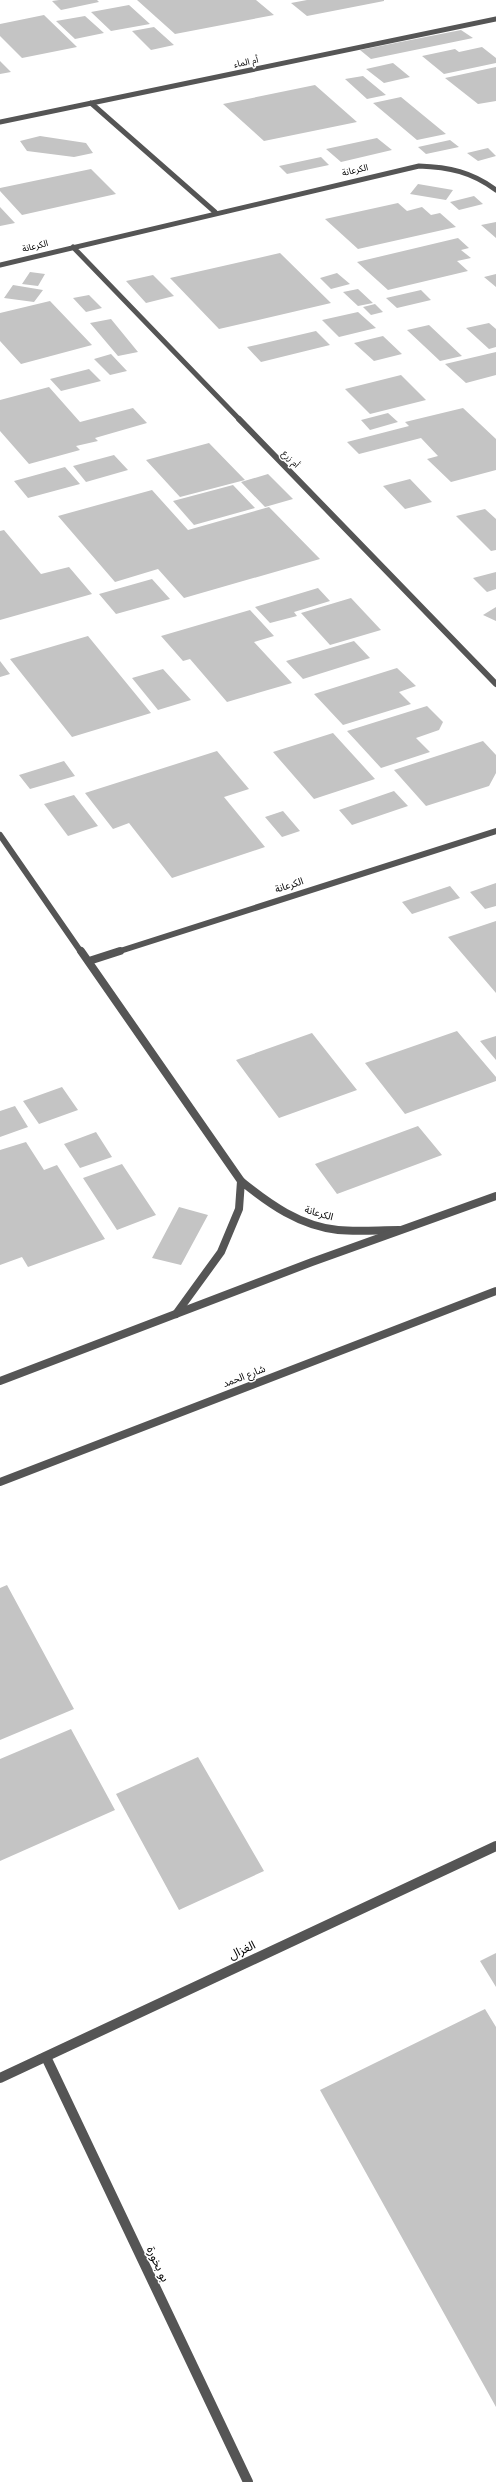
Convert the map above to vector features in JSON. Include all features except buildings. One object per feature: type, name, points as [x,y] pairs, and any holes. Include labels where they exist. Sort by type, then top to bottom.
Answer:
[{"type":"street","name":"أم الماء","points":[[0,122],[496,19]]},
{"type":"street","points":[[91,103],[215,212]]},
{"type":"street","name":"الكرعانة","points":[[0,265],[215,212],[419,166],[455,167],[483,180],[496,190]]},
{"type":"street","name":"أم زرع","points":[[74,247],[496,684]]},
{"type":"street","name":"الكرعانة","points":[[89,961],[496,831]]},
{"type":"street","name":"الكرعانة","points":[[0,835],[241,1181],[265,1200],[297,1219],[336,1230],[402,1230]]},
{"type":"street","points":[[176,1314],[221,1252],[239,1210],[241,1181]]},
{"type":"street","points":[[0,1381],[176,1314],[496,1196]]},
{"type":"street","name":"شارع الحمد","points":[[0,1482],[496,1291]]},
{"type":"street","name":"الغزال","points":[[0,2078],[496,1846]]},
{"type":"street","name":"بو بخورة","points":[[46,2057],[248,2482]]}]
